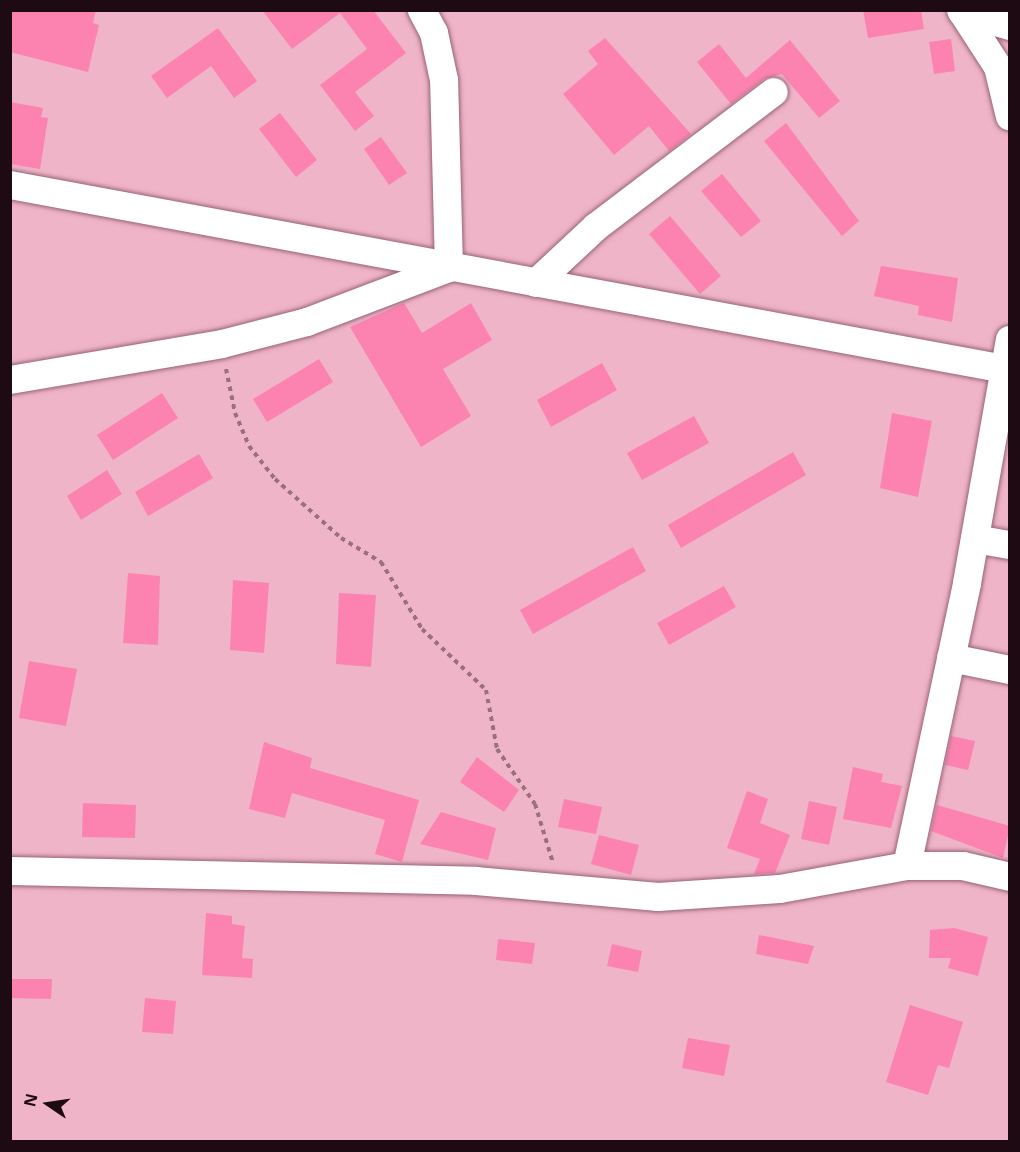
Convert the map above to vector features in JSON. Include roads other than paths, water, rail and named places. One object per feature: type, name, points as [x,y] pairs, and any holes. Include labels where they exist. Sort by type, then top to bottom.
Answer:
[{"type":"street","points":[[422,10],[434,33],[444,80],[449,268]]},
{"type":"street","points":[[962,11],[1010,26]]},
{"type":"street","points":[[962,11],[998,67],[1010,117]]},
{"type":"street","points":[[536,283],[596,227],[774,92]]},
{"type":"street","points":[[10,185],[1006,370]]},
{"type":"street","points":[[10,380],[222,344],[307,322],[449,268]]},
{"type":"street","points":[[907,867],[975,539],[1010,340]]},
{"type":"street","points":[[975,539],[1010,544]]},
{"type":"street","points":[[951,658],[1010,670]]},
{"type":"street","points":[[10,871],[153,870],[556,886],[658,897],[735,893],[907,867],[963,867],[1010,877]]}]
